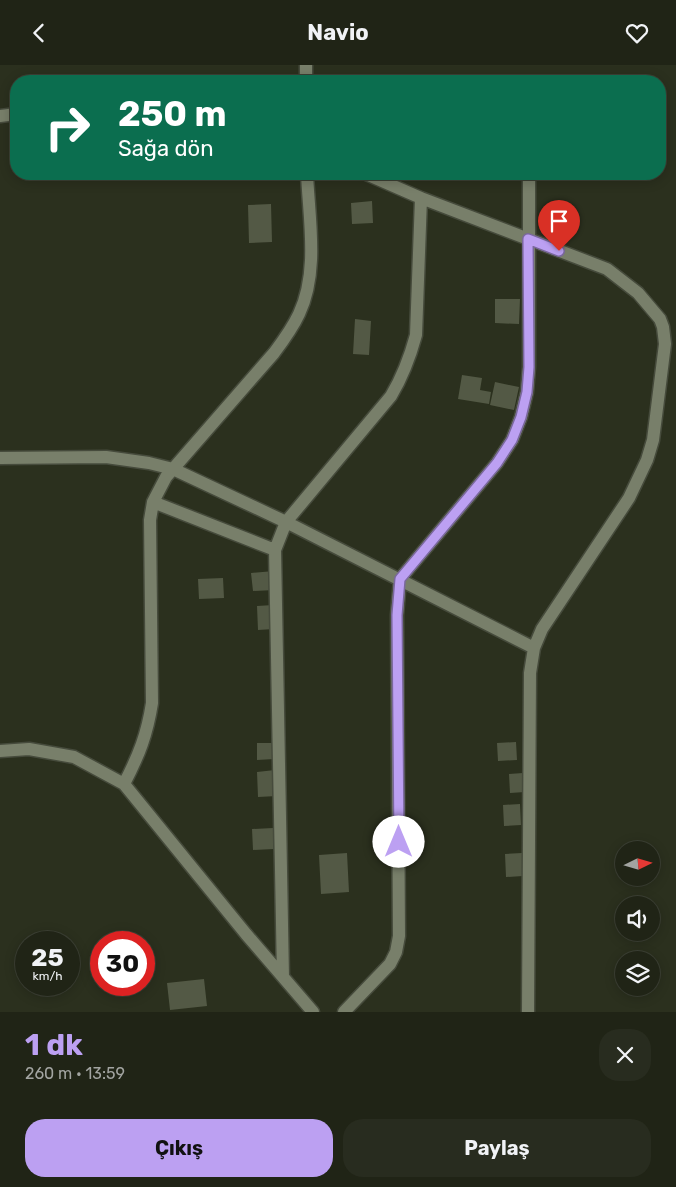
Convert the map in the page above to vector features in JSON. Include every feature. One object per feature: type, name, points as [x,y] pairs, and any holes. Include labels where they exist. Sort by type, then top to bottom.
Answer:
[{"type":"street","points":[[124,784],[143,744],[152,703],[150,520],[153,502],[160,487],[173,469],[289,334],[306,295],[310,275],[311,253],[307,180]]},
{"type":"street","points":[[380,180],[421,198],[607,269],[638,293],[660,319],[663,327],[665,344],[653,441],[639,478],[618,518],[548,618],[534,648],[530,673],[528,1012]]},
{"type":"street","points":[[344,1012],[390,964],[396,952],[399,936],[397,615],[400,579],[497,463],[512,440],[521,417],[527,392],[529,367],[528,180]]},
{"type":"street","points":[[283,977],[275,550],[286,522],[391,396],[403,375],[416,335],[421,198]]},
{"type":"street","points":[[0,458],[106,457],[149,463],[173,469],[286,522],[534,648]]},
{"type":"street","points":[[153,502],[275,550]]},
{"type":"street","points":[[0,751],[29,749],[74,757],[124,784],[313,1012]]},
{"type":"building","points":[[372,201],[373,223],[352,224],[351,203]]},
{"type":"building","points":[[271,204],[272,242],[249,243],[248,205]]},
{"type":"building","points":[[495,299],[520,299],[519,324],[495,323]]},
{"type":"building","points":[[355,319],[371,321],[369,355],[353,354]]},
{"type":"building","points":[[462,375],[482,378],[480,390],[491,392],[489,404],[458,399]]},
{"type":"building","points":[[495,382],[519,387],[514,410],[490,405]]},
{"type":"building","points":[[274,571],[275,590],[253,591],[251,573]]},
{"type":"building","points":[[223,578],[224,598],[199,599],[198,579]]},
{"type":"building","points":[[273,605],[274,629],[258,630],[257,606]]},
{"type":"building","points":[[516,742],[517,760],[498,761],[497,743]]},
{"type":"building","points":[[257,743],[274,743],[274,759],[257,760]]},
{"type":"building","points":[[275,770],[277,796],[258,797],[257,772]]},
{"type":"building","points":[[523,773],[525,792],[510,793],[509,774]]},
{"type":"building","points":[[520,804],[521,825],[504,826],[503,805]]},
{"type":"building","points":[[273,828],[274,849],[253,850],[252,829]]},
{"type":"building","points":[[347,853],[349,892],[321,894],[319,855]]},
{"type":"building","points":[[522,853],[523,876],[506,877],[505,854]]},
{"type":"building","points":[[204,979],[207,1006],[170,1010],[167,983]]},
{"type":"route","points":[[399,842],[397,615],[400,579],[497,463],[512,440],[521,417],[527,392],[529,367],[528,239],[559,251]]}]
